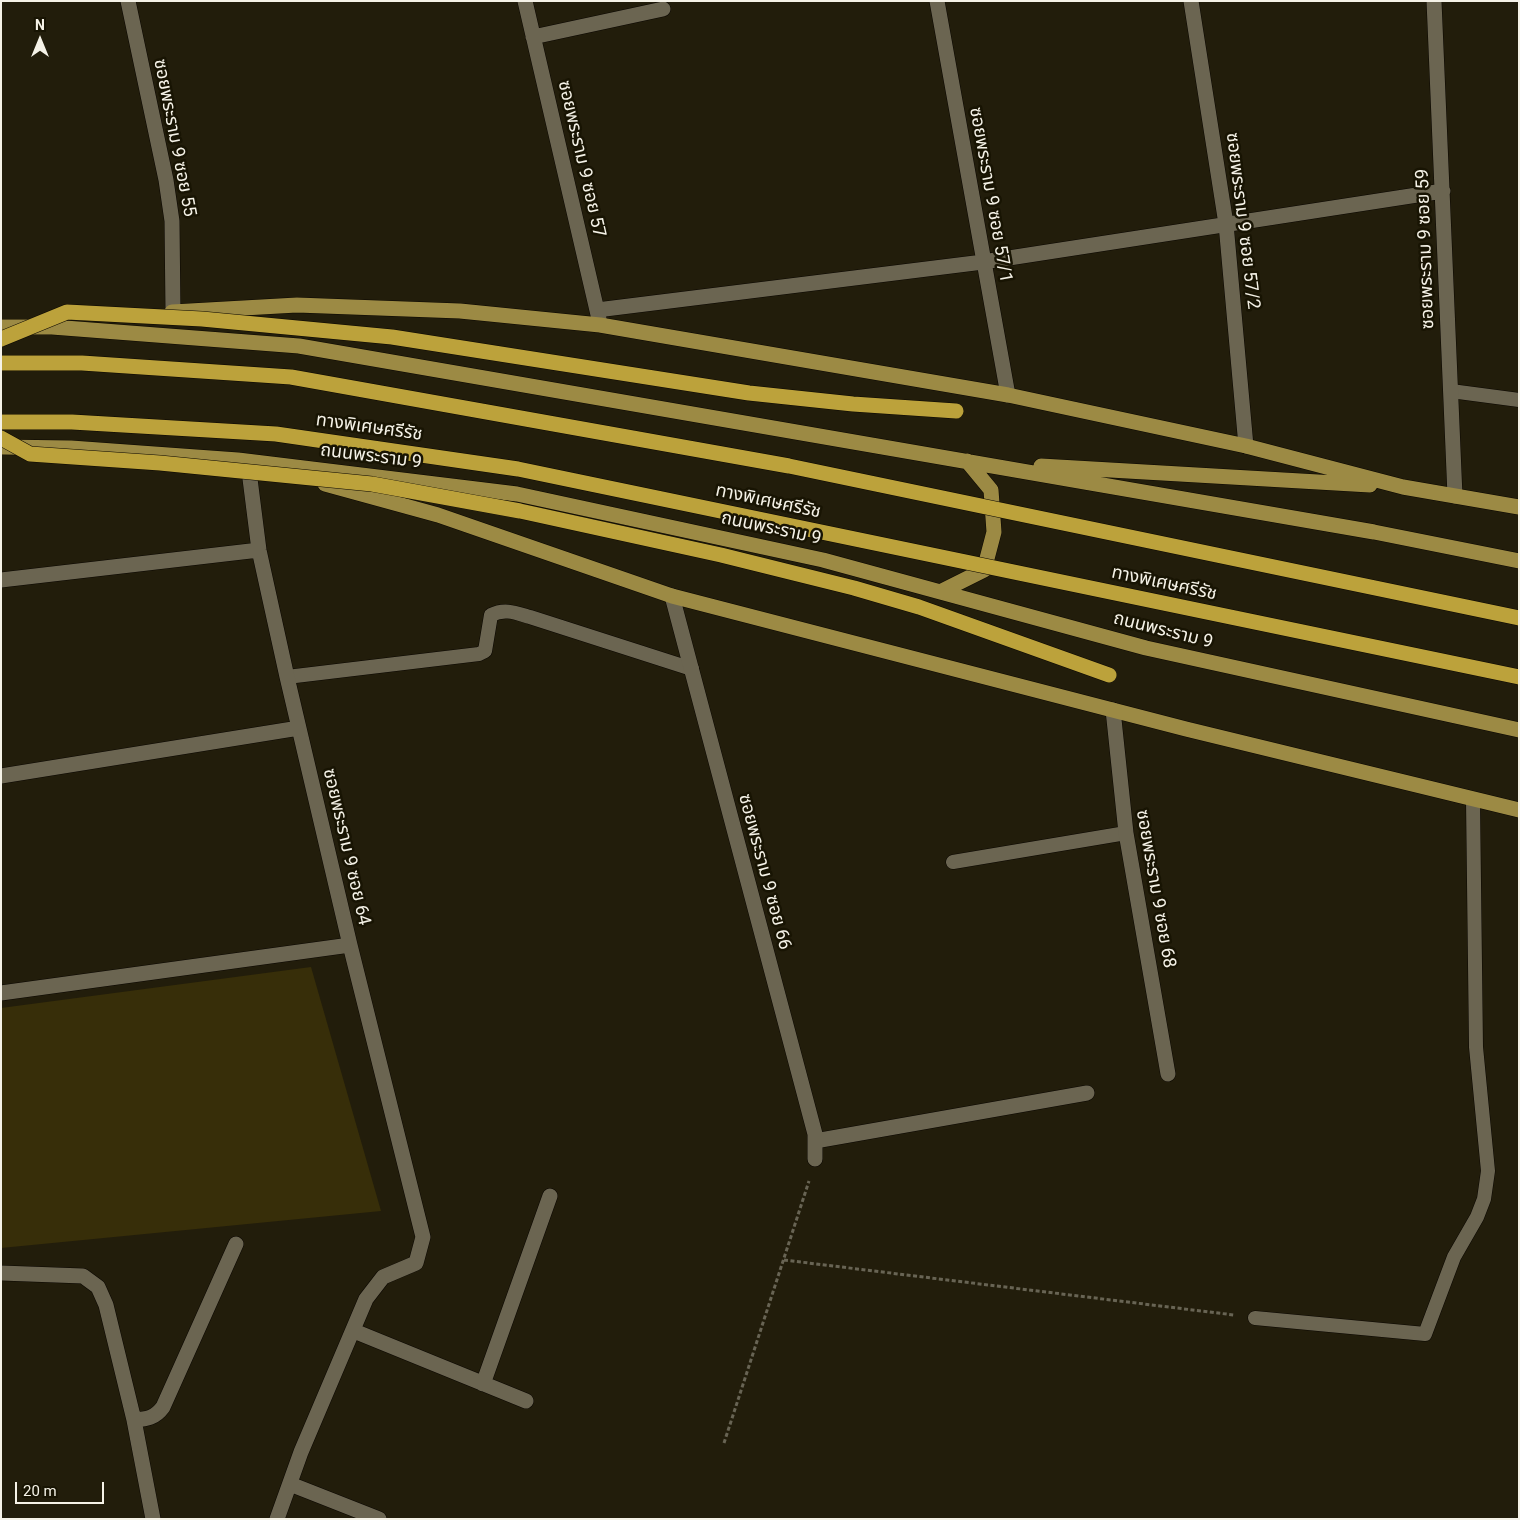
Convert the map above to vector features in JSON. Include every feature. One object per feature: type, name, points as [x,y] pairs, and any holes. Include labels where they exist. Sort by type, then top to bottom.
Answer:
[{"type":"highway","points":[[1,339],[67,312],[202,319],[392,337],[749,393],[853,404],[956,410]]},
{"type":"highway","name":"ทางพิเศษศรีรัช","points":[[1,363],[82,363],[291,376],[789,466],[1519,618]]},
{"type":"highway","name":"ทางพิเศษศรีรัช","points":[[1,422],[72,422],[276,434],[518,469],[1519,677]]},
{"type":"highway","points":[[1,438],[30,454],[160,463],[372,484],[520,511],[721,555],[864,591],[919,607],[1109,675]]},
{"type":"main road","points":[[52,327],[173,312],[296,305],[460,310],[600,325],[1008,395],[1246,446],[1403,487],[1519,507]]},
{"type":"main road","points":[[1,327],[52,327],[300,346],[1374,532],[1519,560]]},
{"type":"main road","name":"ถนนพระราม 9","points":[[1,447],[71,448],[243,461],[517,494],[823,560],[1146,648],[1519,730]]},
{"type":"main road","points":[[243,461],[438,514],[672,596],[1112,710],[1519,810]]},
{"type":"main road","points":[[967,461],[1403,487]]},
{"type":"main road","points":[[940,592],[984,570],[994,532],[991,490],[967,461]]},
{"type":"street","name":"ซอยพระราม 9 ซอย 55","points":[[128,1],[166,180],[174,252],[173,312]]},
{"type":"street","name":"ซอยพระราม 9 ซอย 57","points":[[525,1],[600,325]]},
{"type":"street","name":"ซอยพระราม 9 ซอย 57/1","points":[[937,1],[1008,395]]},
{"type":"street","name":"ซอยพระราม 9 ซอย 57/2","points":[[1191,1],[1226,224],[1246,446]]},
{"type":"street","name":"ซอยพระราม 9 ซอย 59","points":[[1434,1],[1455,496]]},
{"type":"street","points":[[533,37],[663,9]]},
{"type":"street","points":[[597,310],[983,262],[1443,191]]},
{"type":"street","name":"ซอยพระราม 9 ซอย 64","points":[[243,461],[259,550],[287,677],[350,945],[423,1237],[416,1262],[383,1277],[366,1300],[354,1330]]},
{"type":"street","points":[[1,580],[259,550]]},
{"type":"street","name":"ซอยพระราม 9 ซอย 66","points":[[672,596],[815,1141],[815,1158]]},
{"type":"street","name":"ซอยพระราม 9 ซอย 68","points":[[1112,710],[1126,833],[1168,1074]]},
{"type":"street","points":[[1,776],[300,728]]},
{"type":"street","points":[[1,993],[350,945]]},
{"type":"street","points":[[815,1141],[1086,1093]]},
{"type":"street","points":[[484,1384],[550,1196]]},
{"type":"street","points":[[134,1420],[147,1419],[157,1414],[163,1407],[236,1244]]},
{"type":"street","points":[[1,1273],[83,1276],[98,1287],[108,1314],[134,1420],[153,1519]]},
{"type":"street","points":[[277,1519],[354,1330],[526,1402]]},
{"type":"street","points":[[290,1484],[378,1519]]},
{"type":"lane","points":[[1451,391],[1519,400]]},
{"type":"lane","points":[[287,677],[479,654],[485,651],[488,643],[491,615],[499,611],[510,611],[530,616],[692,669]]},
{"type":"lane","points":[[1255,1318],[1425,1334],[1454,1257],[1484,1199],[1488,1171],[1476,1047],[1473,800]]},
{"type":"lane","points":[[953,862],[1126,833]]},
{"type":"path","points":[[724,1443],[815,1158]]},
{"type":"path","points":[[784,1260],[1255,1318]]},
{"type":"shaded area","points":[[311,967],[381,1211],[1,1248],[1,1008]]}]
